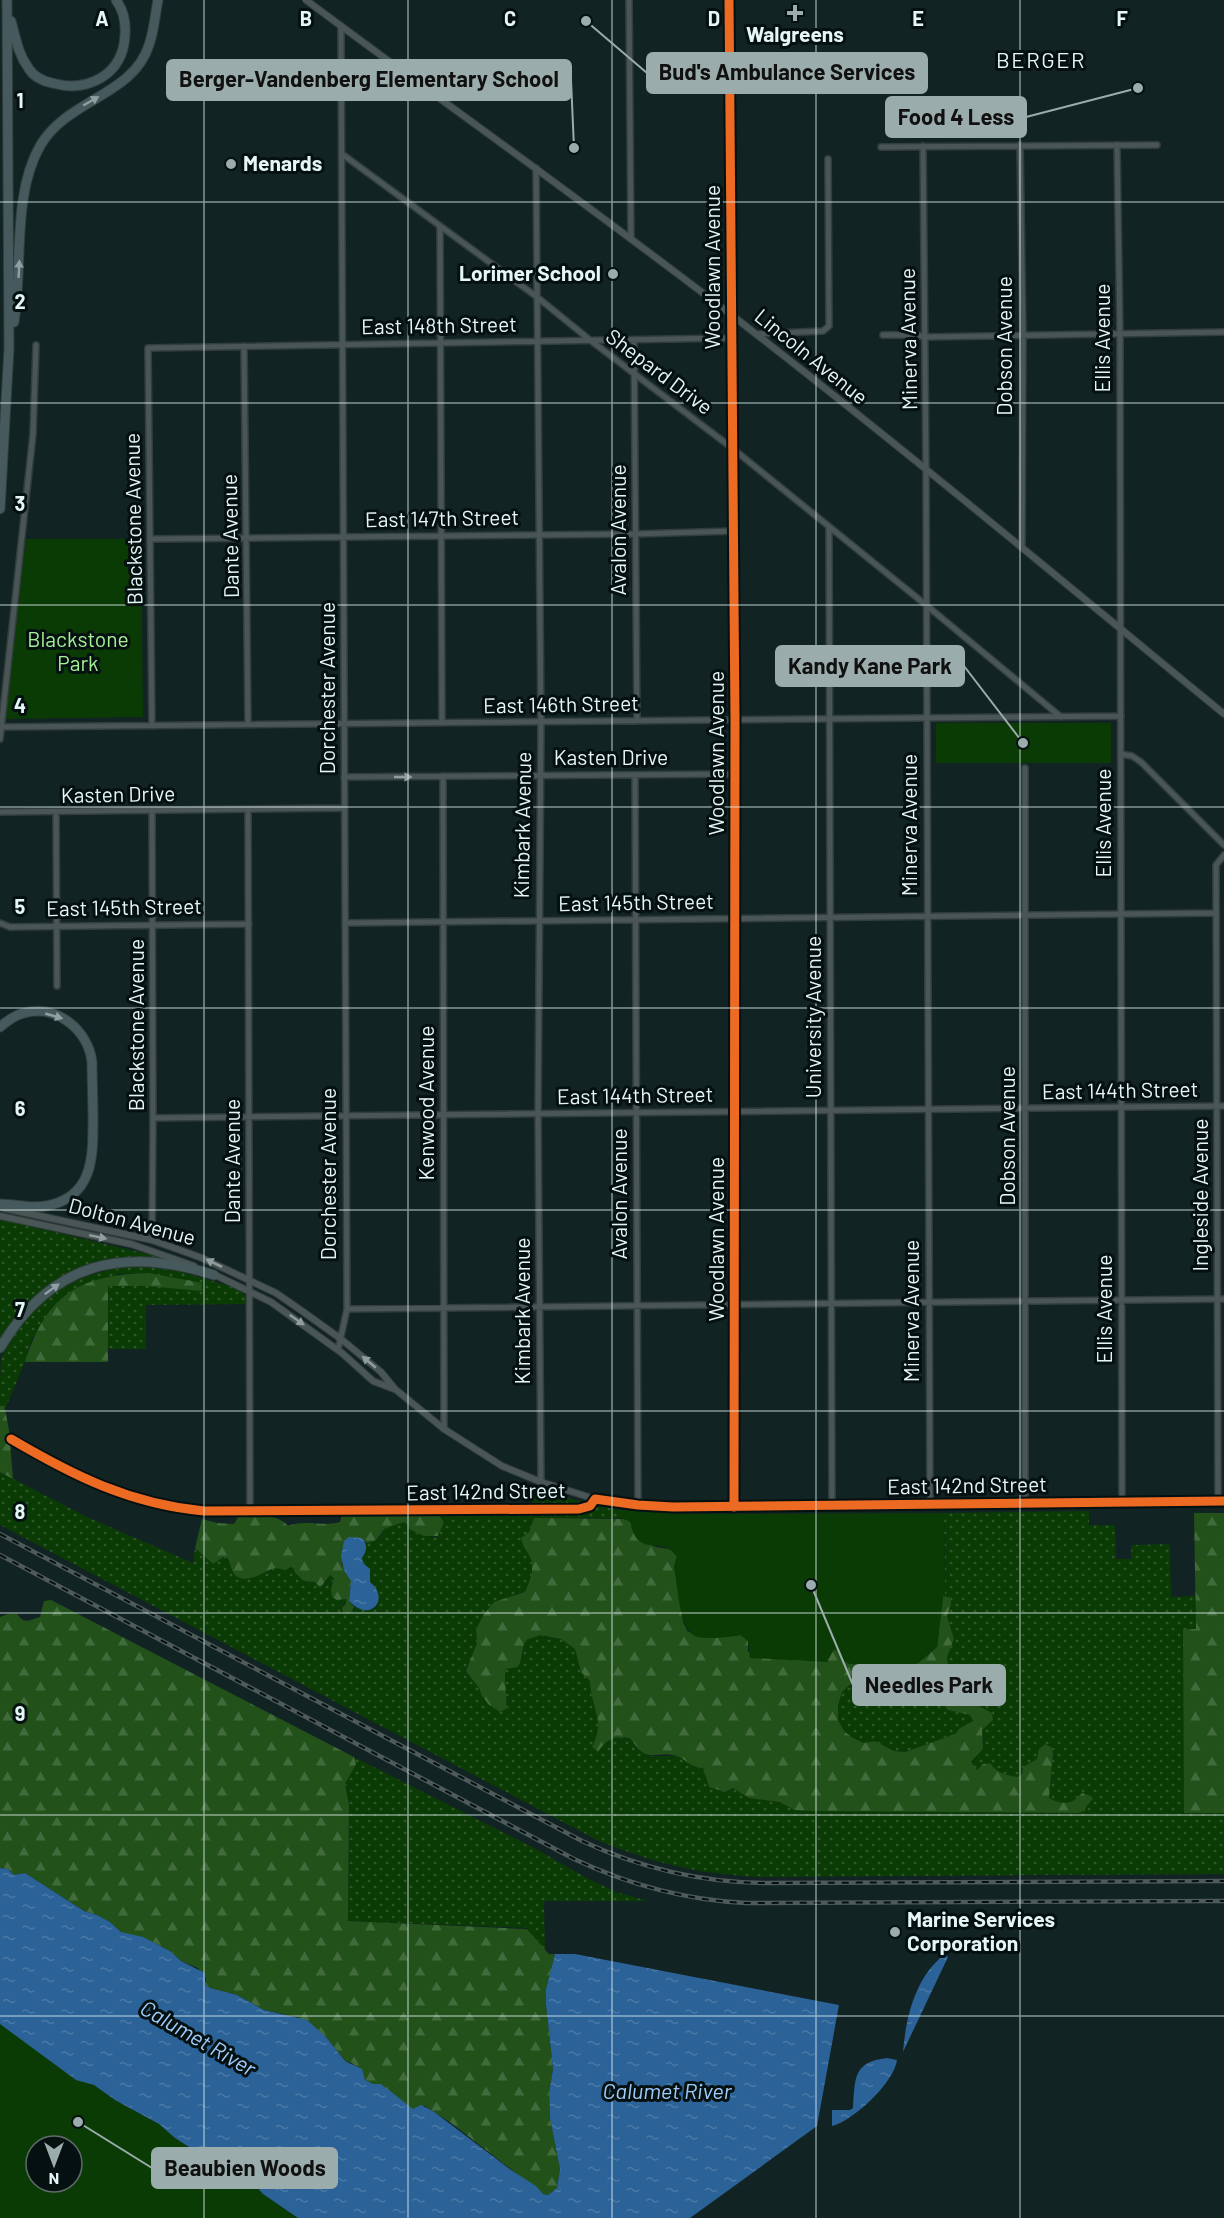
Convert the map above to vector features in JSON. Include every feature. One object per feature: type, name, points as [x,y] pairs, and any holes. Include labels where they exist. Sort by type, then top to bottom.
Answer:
[{"type":"highway","points":[[7,3],[18,51],[30,71],[47,82],[73,88],[88,85],[99,79],[113,69],[120,57],[125,40],[125,25],[122,8],[116,0]]},
{"type":"highway","points":[[9,348],[16,306],[24,204],[28,179],[40,146],[62,119],[130,76],[141,62],[149,46],[158,0]]},
{"type":"highway","points":[[0,509],[9,348],[7,3]]},
{"type":"highway","points":[[0,1027],[26,1012],[41,1012],[64,1019],[79,1031],[91,1053],[93,1150],[86,1178],[69,1197],[48,1206],[0,1205]]},
{"type":"highway","points":[[0,1348],[11,1330],[39,1299],[60,1283],[97,1267],[143,1260],[189,1267],[214,1275]]},
{"type":"street","name":"Lincoln Avenue","points":[[306,0],[536,168],[756,334],[1022,547],[1224,714]]},
{"type":"street","points":[[629,0],[631,239]]},
{"type":"street","name":"Woodlawn Avenue","points":[[729,0],[735,720],[734,1507]]},
{"type":"street","name":"Dorchester Avenue","points":[[339,1350],[346,1309],[345,537],[341,26]]},
{"type":"street","name":"Dobson Avenue","points":[[1020,145],[1023,336],[1022,547]]},
{"type":"street","name":"Ellis Avenue","points":[[1117,145],[1120,335],[1122,1502]]},
{"type":"street","points":[[881,147],[1157,145]]},
{"type":"street","name":"Minerva Avenue","points":[[923,146],[930,1504]]},
{"type":"street","name":"Shepard Drive","points":[[342,154],[537,297],[732,448],[1061,717]]},
{"type":"street","points":[[756,334],[823,331],[830,321],[828,159]]},
{"type":"street","name":"Kimbark Avenue","points":[[536,168],[541,722],[538,1114],[541,1482]]},
{"type":"street","points":[[440,228],[442,723]]},
{"type":"street","points":[[883,334],[925,337],[1224,332]]},
{"type":"street","name":"East 148th Street","points":[[148,348],[731,338]]},
{"type":"street","name":"Avalon Avenue","points":[[634,340],[637,721]]},
{"type":"street","points":[[0,739],[33,434],[36,345]]},
{"type":"street","name":"Dante Avenue","points":[[244,346],[248,538],[248,725]]},
{"type":"street","name":"Blackstone Avenue","points":[[148,348],[152,726]]},
{"type":"street","name":"University Avenue","points":[[830,528],[832,1506]]},
{"type":"street","name":"East 147th Street","points":[[151,539],[733,531]]},
{"type":"street","name":"East 146th Street","points":[[1,727],[1120,716]]},
{"type":"street","points":[[1121,754],[1132,756],[1141,762],[1224,845]]},
{"type":"street","name":"Dobson Avenue","points":[[1024,768],[1025,1503]]},
{"type":"street","name":"Kasten Drive","points":[[344,777],[735,774]]},
{"type":"street","name":"Avalon Avenue","points":[[635,775],[638,1505]]},
{"type":"street","name":"Kenwood Avenue","points":[[443,776],[444,1429]]},
{"type":"street","name":"Kasten Drive","points":[[0,813],[344,808]]},
{"type":"street","name":"Dante Avenue","points":[[248,810],[250,1512]]},
{"type":"street","name":"Blackstone Avenue","points":[[152,811],[152,1240]]},
{"type":"street","points":[[56,812],[57,986]]},
{"type":"street","name":"Ingleside Avenue","points":[[1221,1501],[1216,865],[1224,855]]},
{"type":"street","name":"East 145th Street","points":[[345,923],[1216,913]]},
{"type":"street","name":"East 145th Street","points":[[0,923],[10,927],[249,924]]},
{"type":"street","name":"East 144th Street","points":[[153,1118],[1224,1106]]},
{"type":"street","name":"Dolton Avenue","points":[[0,1205],[152,1240],[202,1258],[276,1293],[341,1339],[381,1372],[394,1389]]},
{"type":"street","name":"Dolton Avenue","points":[[0,1216],[131,1244],[173,1257],[214,1275],[271,1302],[339,1350],[373,1381],[394,1389]]},
{"type":"street","points":[[346,1309],[1221,1300]]},
{"type":"street","points":[[394,1389],[444,1429],[486,1457],[541,1482],[595,1499]]},
{"type":"street","name":"East 142nd Street","points":[[11,1439],[65,1470],[132,1498],[184,1509],[250,1512],[579,1509],[590,1506],[595,1499],[638,1505],[734,1507],[1221,1501]]},
{"type":"green space","name":"Blackstone Park","points":[[26,539],[141,539],[143,717],[4,719]]},
{"type":"green space","points":[[936,723],[1111,723],[1111,763],[936,763]]},
{"type":"green space","points":[[0,1219],[160,1257],[159,1259],[110,1260],[67,1275],[48,1287],[31,1302],[0,1340]]},
{"type":"green space","points":[[135,1266],[179,1271],[239,1289],[245,1296],[245,1304],[146,1305],[146,1349],[108,1349],[108,1286],[202,1284],[149,1273],[118,1274],[32,1338],[25,1362],[5,1409],[0,1405],[1,1359],[14,1334],[37,1306],[51,1294],[82,1278]]},
{"type":"green space","points":[[149,1273],[202,1283],[202,1291],[146,1286],[108,1286],[108,1362],[25,1362],[44,1320],[55,1304],[69,1293],[103,1278]]},
{"type":"green space","points":[[0,1405],[5,1409],[9,1430],[13,1479],[0,1472]]},
{"type":"green space","points":[[0,1472],[87,1517],[193,1563],[195,1548],[213,1564],[225,1556],[234,1574],[240,1578],[254,1577],[274,1568],[285,1570],[290,1567],[295,1569],[295,1573],[304,1581],[315,1582],[320,1588],[329,1575],[334,1577],[332,1597],[337,1600],[346,1599],[342,1608],[343,1613],[349,1614],[354,1607],[366,1611],[376,1607],[377,1594],[370,1582],[370,1569],[363,1563],[362,1558],[366,1551],[366,1543],[378,1539],[386,1528],[404,1522],[409,1529],[424,1536],[437,1537],[444,1522],[441,1515],[437,1513],[585,1511],[597,1506],[621,1510],[621,1518],[534,1518],[529,1532],[521,1539],[532,1566],[527,1588],[525,1592],[494,1602],[484,1614],[476,1629],[477,1643],[466,1671],[489,1705],[500,1712],[506,1709],[506,1669],[518,1667],[526,1640],[541,1635],[561,1639],[575,1649],[581,1672],[590,1681],[598,1721],[592,1747],[598,1751],[611,1738],[630,1738],[636,1747],[649,1756],[678,1756],[696,1767],[703,1768],[709,1787],[725,1792],[733,1788],[749,1798],[780,1802],[794,1810],[811,1811],[1078,1813],[1085,1811],[1093,1800],[1090,1796],[1082,1794],[1066,1803],[1049,1798],[1053,1753],[1051,1747],[1045,1744],[1039,1749],[1037,1759],[1023,1767],[1022,1774],[1017,1777],[1002,1773],[990,1763],[983,1764],[977,1770],[971,1763],[983,1749],[982,1730],[993,1720],[992,1713],[975,1704],[948,1699],[948,1692],[955,1685],[952,1678],[943,1682],[941,1702],[948,1710],[970,1715],[973,1722],[960,1728],[955,1734],[905,1752],[894,1751],[875,1741],[864,1743],[853,1738],[844,1731],[838,1720],[838,1706],[842,1692],[853,1682],[882,1671],[898,1671],[928,1677],[945,1673],[948,1664],[947,1657],[954,1639],[947,1616],[951,1599],[945,1596],[944,1513],[1089,1511],[1089,1525],[1115,1525],[1116,1559],[1131,1559],[1131,1545],[1170,1544],[1171,1597],[1195,1596],[1196,1629],[1183,1630],[1184,1813],[1224,1813],[1224,1874],[765,1877],[700,1871],[639,1856],[597,1840],[0,1525]]},
{"type":"green space","points":[[527,1485],[582,1502],[582,1505],[532,1506],[532,1496],[527,1493]]},
{"type":"green space","points":[[621,1510],[680,1514],[944,1513],[945,1596],[943,1596],[937,1647],[918,1663],[909,1665],[850,1664],[843,1661],[840,1652],[834,1649],[827,1662],[750,1658],[748,1641],[741,1635],[711,1638],[695,1636],[689,1631],[682,1615],[674,1566],[677,1557],[665,1547],[644,1544],[638,1540],[631,1522],[621,1518]]},
{"type":"green space","points":[[437,1513],[441,1515],[444,1522],[438,1536],[424,1536],[409,1529],[404,1522],[386,1528],[373,1541],[366,1543],[362,1538],[342,1548],[342,1564],[351,1581],[349,1601],[354,1607],[349,1614],[343,1613],[342,1608],[346,1599],[337,1600],[332,1597],[331,1589],[334,1578],[330,1575],[320,1588],[315,1582],[304,1581],[291,1567],[285,1570],[274,1568],[245,1579],[234,1574],[225,1556],[213,1564],[195,1548],[202,1519],[234,1524],[238,1517],[265,1516],[278,1519],[288,1526],[301,1523],[340,1522],[342,1515]]},
{"type":"green space","points":[[1194,1513],[1224,1513],[1224,1813],[1184,1813],[1183,1629],[1196,1629]]},
{"type":"green space","points":[[534,1518],[627,1519],[632,1529],[647,1542],[656,1547],[672,1550],[677,1557],[674,1566],[683,1622],[688,1632],[741,1635],[748,1641],[748,1652],[830,1655],[834,1649],[840,1652],[850,1664],[909,1665],[918,1663],[937,1647],[943,1596],[951,1598],[947,1616],[954,1639],[947,1657],[948,1664],[945,1673],[928,1677],[898,1671],[882,1671],[853,1682],[842,1692],[838,1706],[838,1720],[844,1731],[864,1743],[875,1741],[894,1751],[905,1752],[955,1734],[960,1728],[973,1721],[970,1715],[948,1710],[941,1702],[943,1682],[952,1678],[955,1685],[948,1692],[948,1699],[975,1704],[992,1713],[993,1720],[982,1730],[983,1749],[971,1762],[977,1770],[983,1764],[990,1763],[1002,1773],[1017,1777],[1022,1774],[1023,1767],[1037,1759],[1039,1749],[1045,1744],[1051,1747],[1053,1753],[1049,1798],[1067,1803],[1082,1793],[1093,1799],[1085,1811],[1078,1813],[811,1811],[794,1810],[780,1802],[749,1798],[733,1788],[725,1792],[709,1787],[703,1768],[669,1754],[647,1755],[630,1738],[612,1739],[598,1752],[592,1747],[598,1721],[590,1681],[581,1672],[575,1649],[561,1639],[541,1635],[526,1640],[518,1667],[506,1669],[506,1709],[500,1712],[489,1705],[466,1671],[477,1643],[476,1629],[484,1614],[494,1602],[525,1592],[532,1566],[521,1538],[529,1532]]},
{"type":"green space","points":[[51,1600],[354,1757],[356,1764],[345,1784],[349,1805],[348,1921],[527,1929],[549,1954],[555,1954],[546,1989],[546,2005],[553,2069],[549,2093],[550,2118],[560,2169],[557,2188],[548,2195],[543,2194],[451,2123],[425,2106],[413,2109],[365,2080],[363,2074],[352,2063],[345,2061],[326,2037],[297,2017],[264,2010],[237,1995],[210,1988],[205,1984],[206,1979],[198,1968],[181,1961],[170,1951],[157,1944],[121,1932],[110,1922],[84,1911],[25,1873],[14,1875],[8,1869],[0,1868],[0,1617],[17,1614],[22,1620],[27,1621],[40,1617],[44,1601]]},
{"type":"green space","points":[[354,1757],[536,1849],[585,1877],[616,1892],[648,1901],[544,1901],[545,1950],[527,1928],[348,1921],[349,1805],[345,1784],[356,1764]]},
{"type":"green space","points":[[0,2023],[76,2079],[94,2085],[115,2100],[159,2124],[175,2138],[228,2172],[256,2186],[263,2194],[298,2218],[0,2218]]},
{"type":"water","points":[[349,1537],[362,1538],[366,1546],[362,1558],[363,1563],[370,1569],[370,1582],[379,1595],[378,1602],[370,1610],[357,1607],[349,1601],[351,1581],[344,1570],[341,1556],[344,1541]]},
{"type":"water","name":"Calumet River","points":[[0,1868],[8,1869],[14,1875],[25,1873],[84,1911],[110,1922],[121,1932],[143,1937],[170,1951],[181,1961],[205,1973],[205,1984],[210,1988],[237,1995],[264,2010],[307,2020],[326,2037],[345,2061],[362,2069],[365,2080],[373,2084],[381,2084],[413,2109],[421,2105],[433,2111],[536,2186],[543,2194],[548,2195],[557,2188],[560,2169],[550,2118],[549,2093],[553,2069],[546,2005],[546,1989],[555,1954],[575,1954],[839,2005],[817,2126],[690,2218],[298,2218],[263,2194],[256,2186],[228,2172],[175,2138],[159,2124],[115,2100],[94,2085],[76,2080],[0,2024]]},
{"type":"water","points":[[945,1954],[948,1957],[903,2052],[910,2012],[919,1986],[926,1974]]},
{"type":"water","points":[[887,2058],[897,2060],[889,2079],[881,2090],[851,2117],[832,2126],[832,2110],[853,2108],[854,2088],[858,2073],[862,2068],[868,2063]]},
{"type":"railway","points":[[0,1534],[582,1841],[648,1866],[715,1880],[763,1883],[1224,1881]]},
{"type":"railway","points":[[0,1555],[574,1859],[658,1890],[701,1899],[746,1903],[1224,1901]]},
{"type":"cycle path","points":[[729,0],[735,720],[734,1507]]},
{"type":"cycle path","points":[[11,1439],[57,1465],[127,1495],[151,1502],[204,1511],[579,1509],[590,1506],[595,1499],[673,1507],[1224,1501]]},
{"type":"place","name":"Walgreens","points":[[795,13]]},
{"type":"place","name":"Bud's Ambulance Services","points":[[586,21]]},
{"type":"place","name":"Food 4 Less","points":[[1138,88]]},
{"type":"place","name":"Berger-Vandenberg Elementary School","points":[[574,148]]},
{"type":"place","name":"Menards","points":[[231,164]]},
{"type":"place","name":"Lorimer School","points":[[613,274]]},
{"type":"place","name":"Kandy Kane Park","points":[[1023,743]]},
{"type":"place","name":"Needles Park","points":[[811,1585]]},
{"type":"place","name":"Marine Services Corporation","points":[[895,1932]]},
{"type":"place","name":"Beaubien Woods","points":[[78,2122]]},
{"type":"district","name":"BERGER","points":[[1041,60]]}]
